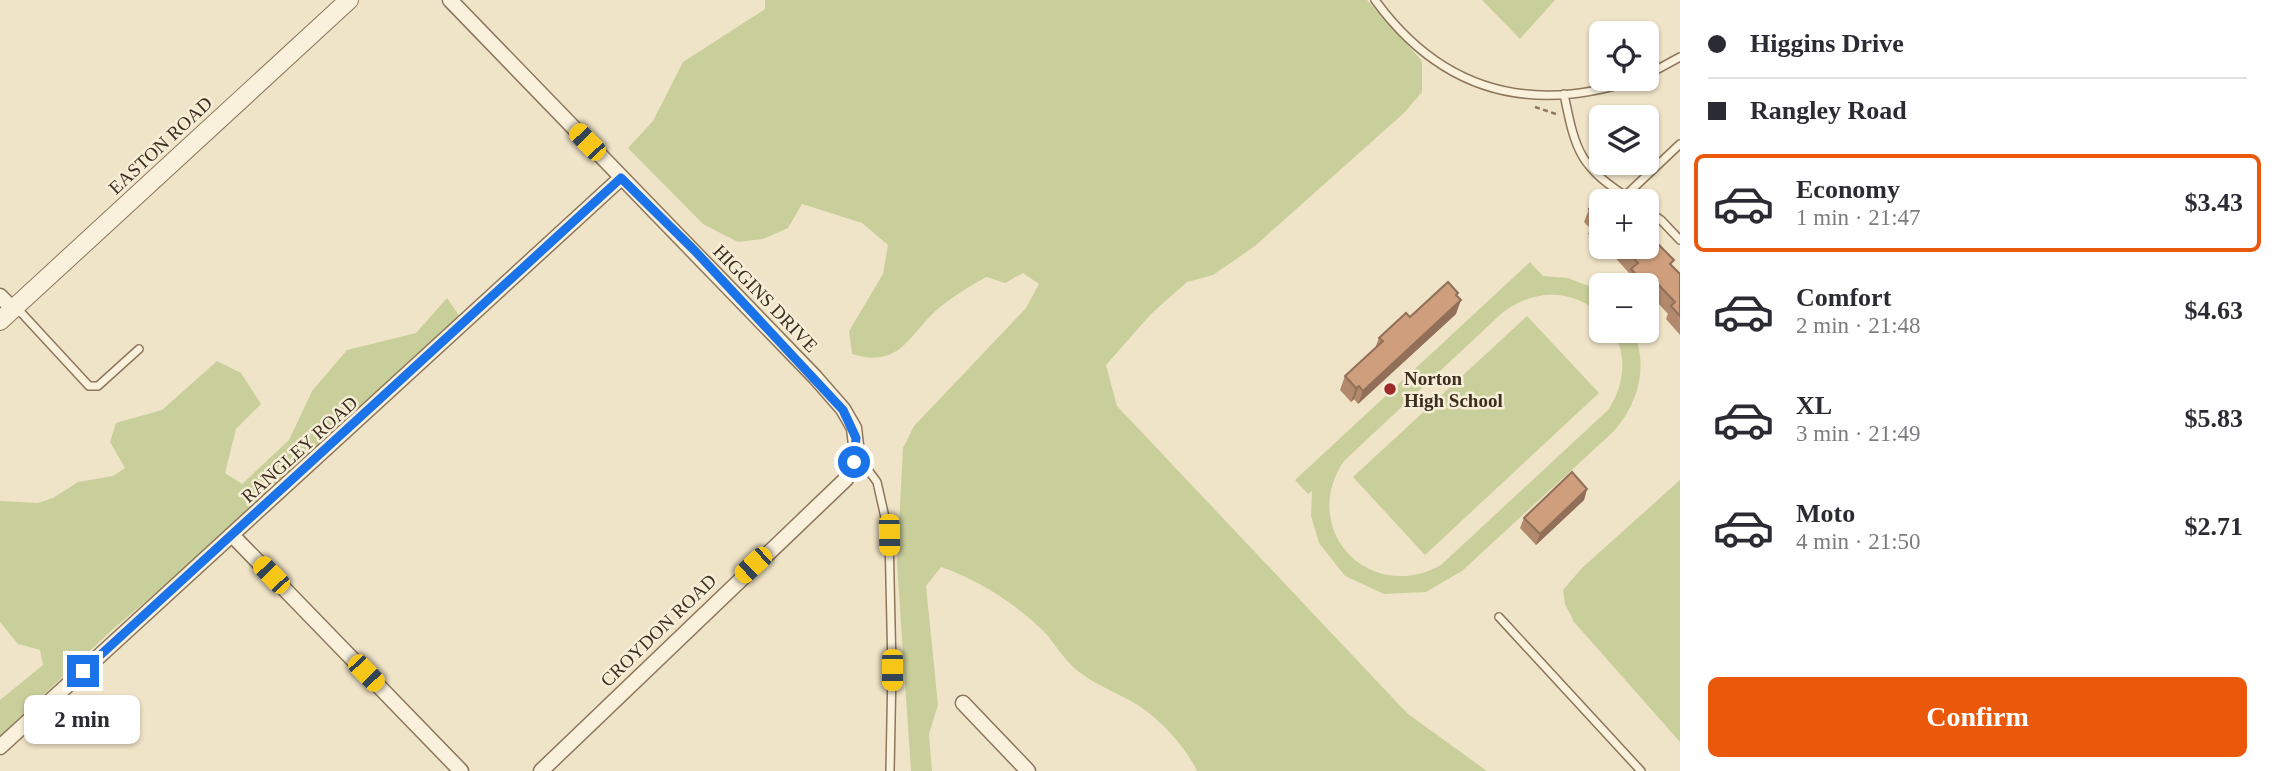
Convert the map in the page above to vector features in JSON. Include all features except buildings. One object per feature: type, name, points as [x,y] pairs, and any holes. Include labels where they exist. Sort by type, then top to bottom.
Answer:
[{"type":"street","name":"EASTON ROAD","points":[[7,308],[349,0]]},
{"type":"street","name":"HIGGINS DRIVE","points":[[450,0],[695,251],[843,410],[853,428],[857,454]]},
{"type":"street","name":"RANGLEY ROAD","points":[[0,747],[621,178]]},
{"type":"street","name":"CROYDON ROAD","points":[[541,771],[734,583],[839,486],[850,471],[857,454]]},
{"type":"street","points":[[233,536],[461,771]]},
{"type":"street","points":[[963,703],[1028,771]]},
{"type":"lane","points":[[1375,0],[1398,32],[1458,78],[1531,97],[1594,91]]},
{"type":"lane","points":[[1659,68],[1680,57]]},
{"type":"lane","points":[[1564,94],[1573,142],[1596,176],[1615,189]]},
{"type":"lane","points":[[1632,189],[1680,144]]},
{"type":"lane","points":[[1659,219],[1680,240]]},
{"type":"lane","points":[[7,308],[89,386],[98,386],[139,349]]},
{"type":"lane","points":[[857,454],[877,482],[889,535],[892,704],[890,771]]},
{"type":"lane","points":[[1499,617],[1641,771]]},
{"type":"green space","points":[[765,0],[1367,0],[1422,61],[1422,92],[1404,113],[1255,246],[1213,275],[1187,282],[1151,314],[1106,365],[1117,406],[1408,714],[1487,771],[1197,771],[1171,733],[1136,704],[1079,672],[1048,636],[1012,604],[970,579],[941,567],[926,586],[938,705],[929,734],[932,771],[911,771],[897,564],[903,448],[914,426],[1026,308],[1039,284],[1023,273],[1005,283],[986,277],[940,307],[893,353],[882,357],[852,354],[849,331],[883,274],[888,245],[862,223],[802,204],[788,228],[763,239],[738,242],[703,224],[628,148],[653,121],[683,62],[765,9]]},
{"type":"green space","points":[[1482,0],[1555,0],[1520,39]]},
{"type":"green space","points":[[1530,262],[1543,276],[1568,278],[1589,286],[1589,306],[1565,296],[1539,296],[1526,299],[1502,313],[1344,461],[1332,487],[1330,512],[1335,534],[1348,554],[1367,568],[1389,575],[1414,575],[1441,565],[1608,410],[1621,381],[1622,361],[1619,343],[1637,343],[1640,372],[1635,397],[1613,432],[1462,571],[1426,592],[1384,594],[1345,576],[1319,543],[1311,516],[1312,491],[1308,494],[1295,480]]},
{"type":"green space","points":[[447,298],[462,320],[304,457],[216,542],[112,630],[0,736],[0,700],[43,665],[40,650],[18,644],[0,622],[0,501],[38,503],[53,498],[78,482],[113,476],[125,468],[110,442],[116,423],[162,410],[217,361],[241,373],[261,404],[236,429],[225,473],[242,484],[289,440],[312,391],[347,350],[416,333]]},
{"type":"green space","points":[[1527,316],[1599,393],[1425,555],[1353,477]]},
{"type":"green space","points":[[1680,480],[1680,742],[1574,622],[1565,604],[1563,590],[1582,568]]},
{"type":"place","name":"Norton High School","points":[[1390,389]]},
{"type":"route","points":[[83,671],[621,178],[695,251],[843,410],[856,438],[857,454],[854,462]]}]
